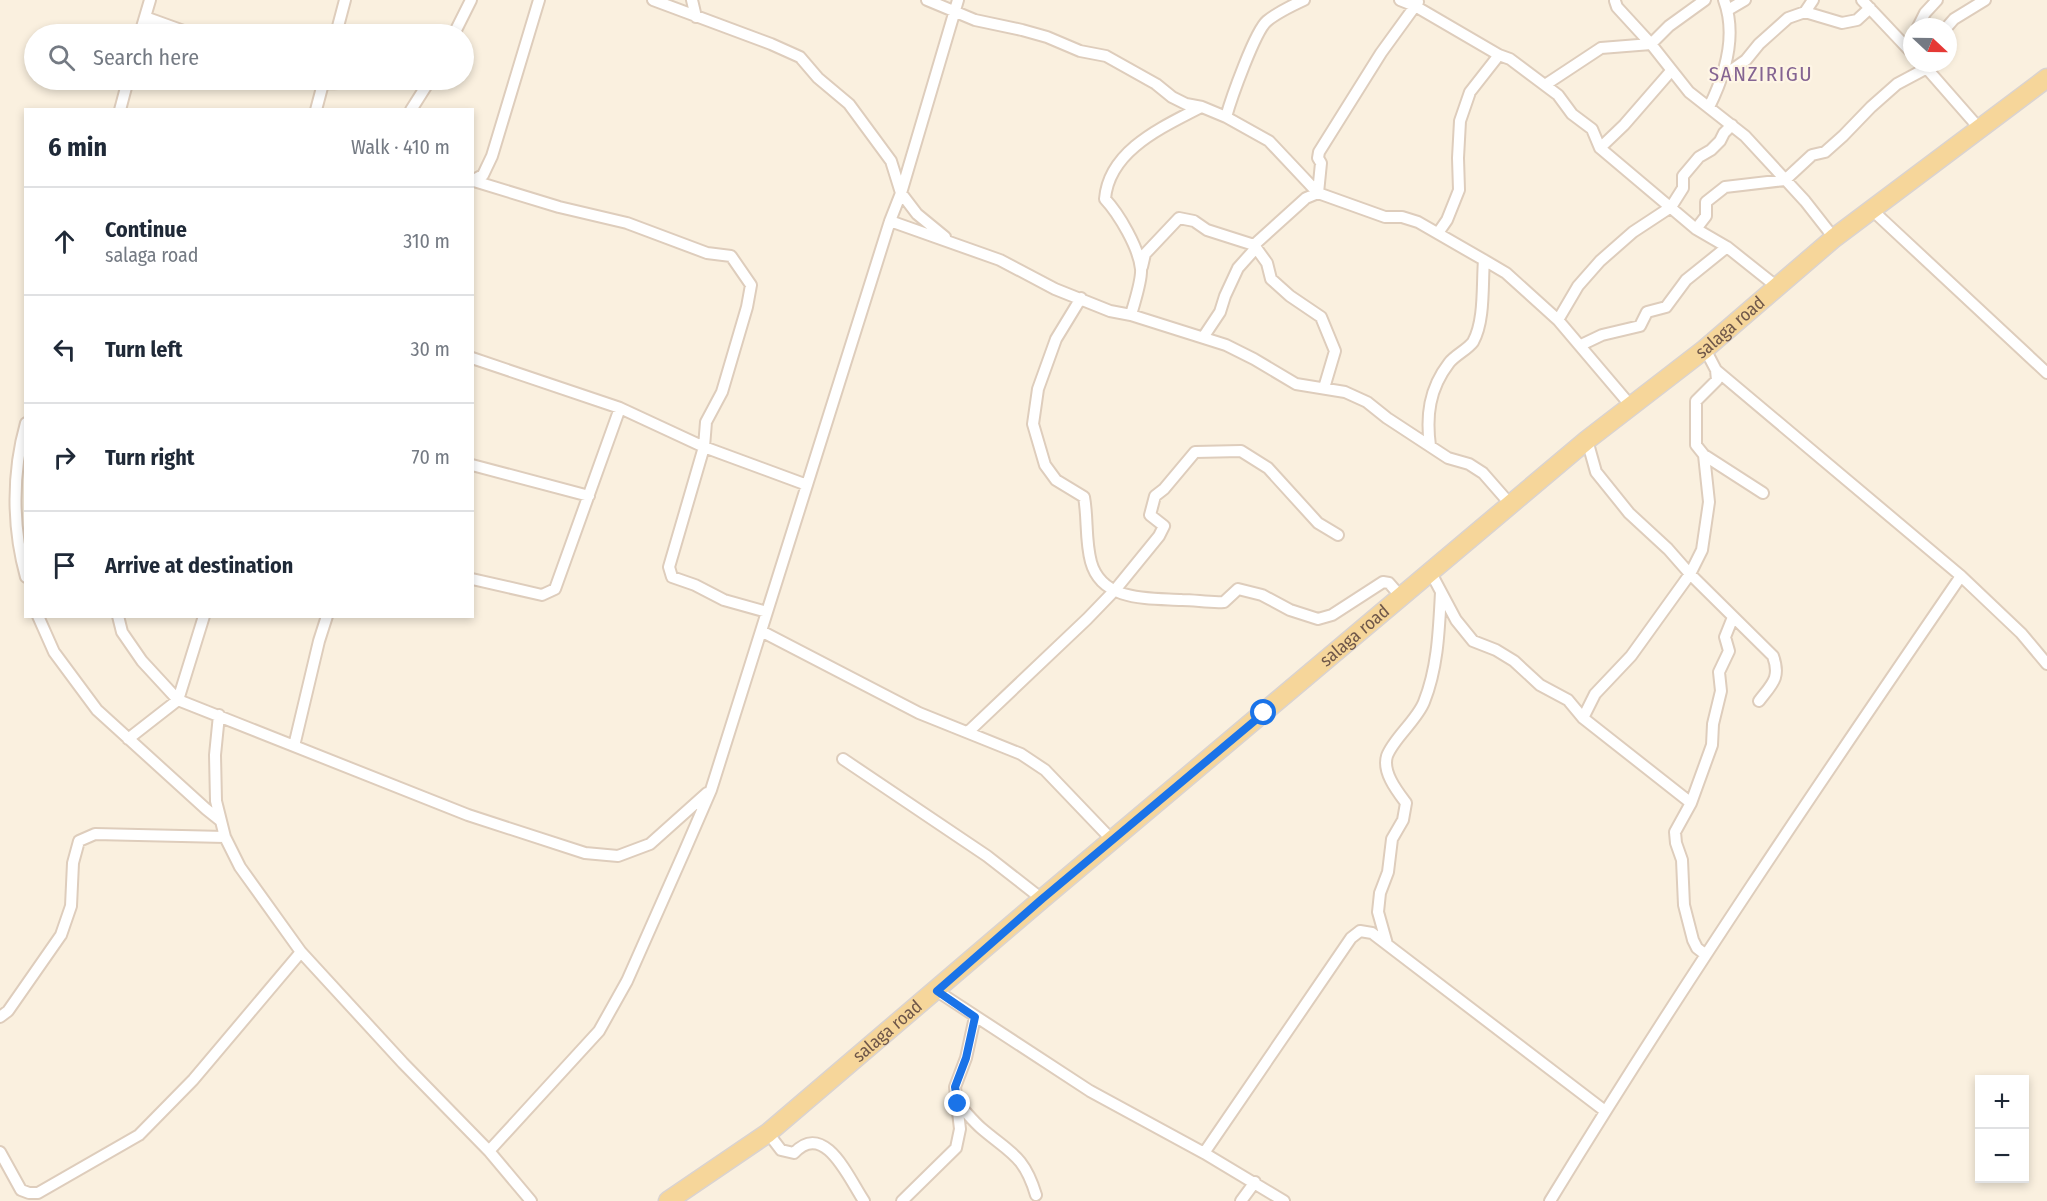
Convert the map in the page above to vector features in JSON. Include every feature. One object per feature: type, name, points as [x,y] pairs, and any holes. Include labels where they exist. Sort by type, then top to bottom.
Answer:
[{"type":"main road","name":"salaga road","points":[[668,1201],[768,1133],[1587,440],[1705,349],[1834,238],[2047,78]]},
{"type":"street","points":[[143,24],[150,0]]},
{"type":"street","points":[[339,24],[345,0]]},
{"type":"street","points":[[459,24],[471,0]]},
{"type":"street","points":[[474,180],[483,175],[492,156],[539,0]]},
{"type":"street","points":[[653,0],[666,2],[696,17],[800,57],[818,78],[849,104],[891,161],[901,193],[916,214],[948,241]]},
{"type":"street","points":[[692,0],[696,17]]},
{"type":"street","points":[[927,0],[975,20],[1047,37],[1080,51],[1106,56],[1156,84],[1172,97],[1226,117],[1269,141],[1318,193],[1385,217],[1402,217],[1418,222],[1485,260],[1506,273],[1558,320],[1631,406]]},
{"type":"street","points":[[489,1152],[599,1031],[627,981],[711,790],[890,221],[901,193],[958,0]]},
{"type":"street","points":[[1226,117],[1246,62],[1264,23],[1304,0]]},
{"type":"street","points":[[1400,0],[1417,3],[1499,55],[1510,59],[1558,94],[1572,114],[1592,129],[1600,148],[1696,229],[1727,247],[1776,286]]},
{"type":"street","points":[[1545,85],[1601,48],[1650,44],[1669,26],[1705,0]]},
{"type":"street","points":[[1709,107],[1729,56],[1726,5],[1745,0]]},
{"type":"street","points":[[1805,12],[1813,0]]},
{"type":"street","points":[[1922,18],[1937,0]]},
{"type":"street","points":[[1957,18],[1985,0]]},
{"type":"street","points":[[1615,1],[1617,7],[1689,92],[1732,125],[1785,180],[1834,238]]},
{"type":"street","points":[[1318,193],[1321,163],[1318,158],[1319,152],[1417,3]]},
{"type":"street","points":[[1723,76],[1746,60],[1759,44],[1788,18],[1805,12],[1842,23],[1857,20],[1866,4],[1903,40]]},
{"type":"street","points":[[145,17],[164,24]]},
{"type":"street","points":[[1438,233],[1447,220],[1459,190],[1460,121],[1470,92],[1499,55]]},
{"type":"street","points":[[1600,148],[1624,125],[1671,72]]},
{"type":"street","points":[[1696,229],[1706,216],[1706,202],[1725,187],[1785,180],[1812,155],[1825,152],[1844,136],[1871,107],[1897,84],[1915,72]]},
{"type":"street","points":[[1929,72],[1979,128]]},
{"type":"street","points":[[121,108],[125,90]]},
{"type":"street","points":[[316,108],[319,90]]},
{"type":"street","points":[[412,108],[424,90]]},
{"type":"street","points":[[1141,270],[1135,248],[1114,209],[1105,199],[1106,185],[1131,149],[1169,124],[1202,107]]},
{"type":"street","points":[[1558,320],[1578,286],[1600,261],[1633,232],[1671,207],[1683,188],[1683,176],[1699,157],[1720,141],[1732,125]]},
{"type":"street","points":[[474,181],[559,207],[627,223],[707,253],[731,256],[751,285],[747,307],[722,392],[706,422],[704,447],[669,567],[672,578],[695,585],[724,600],[767,612]]},
{"type":"street","points":[[1204,336],[1220,312],[1238,268],[1254,247],[1306,198],[1318,193]]},
{"type":"street","points":[[1871,209],[2047,373]]},
{"type":"street","points":[[1131,315],[1145,254],[1179,218],[1194,221],[1207,230],[1254,247],[1267,263],[1271,279],[1290,296],[1321,316],[1335,351],[1324,388]]},
{"type":"street","points":[[890,221],[1000,260],[1055,289],[1110,311],[1131,315],[1179,332],[1204,336],[1254,359],[1296,384],[1345,392],[1367,402],[1430,447],[1448,458],[1469,464],[1483,473],[1511,505]]},
{"type":"street","points":[[1581,345],[1602,334],[1640,326],[1647,312],[1666,307],[1686,280],[1727,247]]},
{"type":"street","points":[[1430,447],[1427,423],[1434,386],[1450,362],[1472,343],[1482,320],[1485,260]]},
{"type":"street","points":[[1081,298],[1056,339],[1038,389],[1033,424],[1045,465],[1056,480],[1084,497],[1088,549],[1091,565],[1099,580],[1127,596],[1139,598],[1224,602],[1238,589],[1262,595],[1290,610],[1318,619],[1332,615],[1383,582],[1389,582],[1402,598]]},
{"type":"street","points":[[1705,349],[1716,370],[1717,380],[1696,401],[1696,445],[1704,455],[1763,493]]},
{"type":"street","points":[[474,359],[620,408],[704,447],[807,485]]},
{"type":"street","points":[[1716,370],[1960,576],[2021,633],[2047,664]]},
{"type":"street","points":[[474,579],[542,595],[555,589],[620,408]]},
{"type":"street","points":[[24,429],[18,448],[15,493],[24,566]]},
{"type":"street","points":[[1587,440],[1596,472],[1629,513],[1668,549],[1690,574],[1773,656],[1777,667],[1776,678],[1759,701]]},
{"type":"street","points":[[968,732],[1057,649],[1115,590],[1159,536],[1164,526],[1150,515],[1155,496],[1164,489],[1195,452],[1241,451],[1268,468],[1318,523],[1338,536]]},
{"type":"street","points":[[1583,718],[1595,694],[1631,656],[1690,574],[1702,550],[1709,502],[1704,455]]},
{"type":"street","points":[[474,466],[589,496]]},
{"type":"street","points":[[1431,573],[1456,620],[1473,641],[1496,650],[1514,662],[1540,685],[1568,700],[1583,718],[1690,803]]},
{"type":"street","points":[[1550,1201],[1605,1111],[1779,842],[1960,576]]},
{"type":"street","points":[[1387,944],[1377,912],[1380,893],[1388,872],[1392,839],[1402,820],[1406,802],[1397,792],[1387,771],[1387,757],[1423,704],[1437,655],[1441,592]]},
{"type":"street","points":[[1706,955],[1697,948],[1693,940],[1684,905],[1682,860],[1675,832],[1690,803],[1712,745],[1713,724],[1721,691],[1719,672],[1729,651],[1725,637],[1733,617]]},
{"type":"street","points":[[39,618],[54,652],[97,710],[221,821]]},
{"type":"street","points":[[118,618],[122,632],[142,661],[178,700],[468,815],[585,853],[618,856],[651,844],[711,790]]},
{"type":"street","points":[[128,739],[178,700],[203,618]]},
{"type":"street","points":[[294,746],[326,618]]},
{"type":"street","points":[[761,631],[919,713],[1021,754],[1045,770],[1112,840]]},
{"type":"street","points":[[219,715],[215,755],[216,801],[225,837],[240,867],[301,952],[489,1152],[531,1201]]},
{"type":"street","points":[[843,759],[987,856],[1042,899]]},
{"type":"street","points":[[0,1017],[8,1011],[61,935],[71,906],[73,863],[79,841],[95,834],[225,837]]},
{"type":"street","points":[[1204,1154],[1351,938],[1360,931],[1372,933],[1387,944],[1605,1111]]},
{"type":"street","points":[[0,1152],[21,1190],[38,1193],[139,1135],[193,1080],[301,952]]},
{"type":"street","points":[[937,991],[1090,1091],[1255,1182],[1284,1201]]},
{"type":"street","points":[[902,1201],[956,1148],[960,1129],[955,1087],[966,1058],[975,1017]]},
{"type":"street","points":[[958,1104],[981,1128],[1004,1144],[1023,1164],[1036,1195]]},
{"type":"street","points":[[768,1133],[781,1150],[794,1153],[801,1146],[810,1142],[819,1143],[843,1166],[864,1201]]},
{"type":"street","points":[[1241,1201],[1255,1182]]},
{"type":"district","name":"SANZIRIGU","points":[[1761,74]]},
{"type":"route","points":[[958,1104],[955,1087],[966,1058],[975,1017],[937,991],[1042,899],[1264,713]]}]
